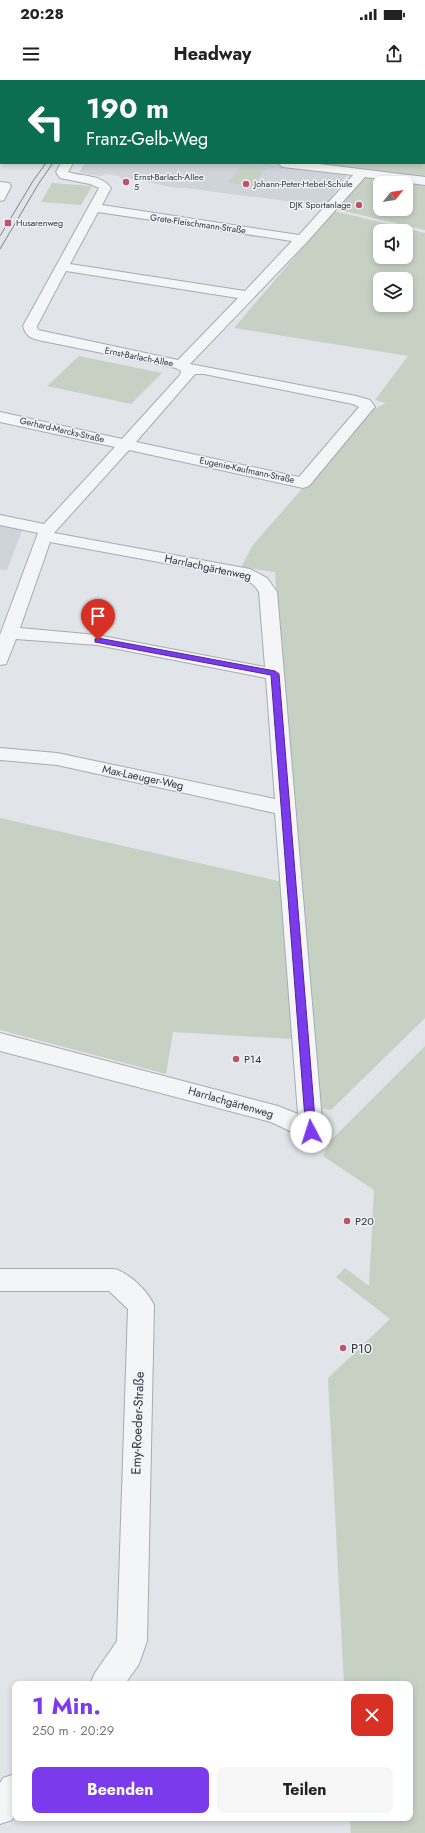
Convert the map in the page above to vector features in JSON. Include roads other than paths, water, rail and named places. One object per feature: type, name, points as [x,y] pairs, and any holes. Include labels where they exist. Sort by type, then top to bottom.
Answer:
[{"type":"street","name":"Ernst-Barlach-Allee","points":[[0,660],[46,533],[124,444],[187,376],[185,368],[43,338],[32,333],[30,326],[64,266],[105,188],[103,184],[97,182],[70,178],[64,175],[62,172],[66,164]]},
{"type":"street","points":[[291,164],[425,181]]},
{"type":"street","points":[[185,368],[246,295],[302,239],[362,173]]},
{"type":"street","points":[[0,186],[5,186],[0,196]]},
{"type":"street","name":"Grete-Fleischmann-Straße","points":[[94,208],[302,239]]},
{"type":"street","points":[[64,266],[246,295]]},
{"type":"street","name":"Eugenie-Kaufmann-Straße","points":[[124,444],[304,483],[367,408],[365,403],[356,400],[204,370],[185,368]]},
{"type":"street","name":"Gerhard-Marcks-Straße","points":[[0,416],[124,444]]},
{"type":"street","points":[[0,520],[46,533]]},
{"type":"street","name":"Harrlachgärtenweg","points":[[0,1042],[278,1115],[311,1132],[284,808],[275,674],[268,592],[265,584],[257,578],[244,573],[46,533]]},
{"type":"street","points":[[10,633],[98,640],[275,674]]},
{"type":"street","name":"Max-Laeuger-Weg","points":[[0,754],[57,759],[284,808]]},
{"type":"street","name":"Emy-Roeder-Straße","points":[[0,1280],[115,1280],[141,1305],[132,1641],[128,1653],[108,1681]]},
{"type":"street","points":[[0,1808],[12,1794]]},
{"type":"tram line","points":[[0,236],[33,181],[45,164]]},
{"type":"tram line","points":[[0,249],[39,183],[52,164]]},
{"type":"place","name":"Ernst-Barlach-Allee 5","points":[[126,182]]},
{"type":"place","name":"Johann-Peter-Hebel-Schule","points":[[246,184]]},
{"type":"place","name":"DJK Sportanlage","points":[[359,205]]},
{"type":"place","name":"Husarenweg","points":[[8,223]]},
{"type":"place","name":"P14","points":[[236,1059]]},
{"type":"place","name":"P20","points":[[347,1221]]},
{"type":"place","name":"P10","points":[[343,1348]]}]
